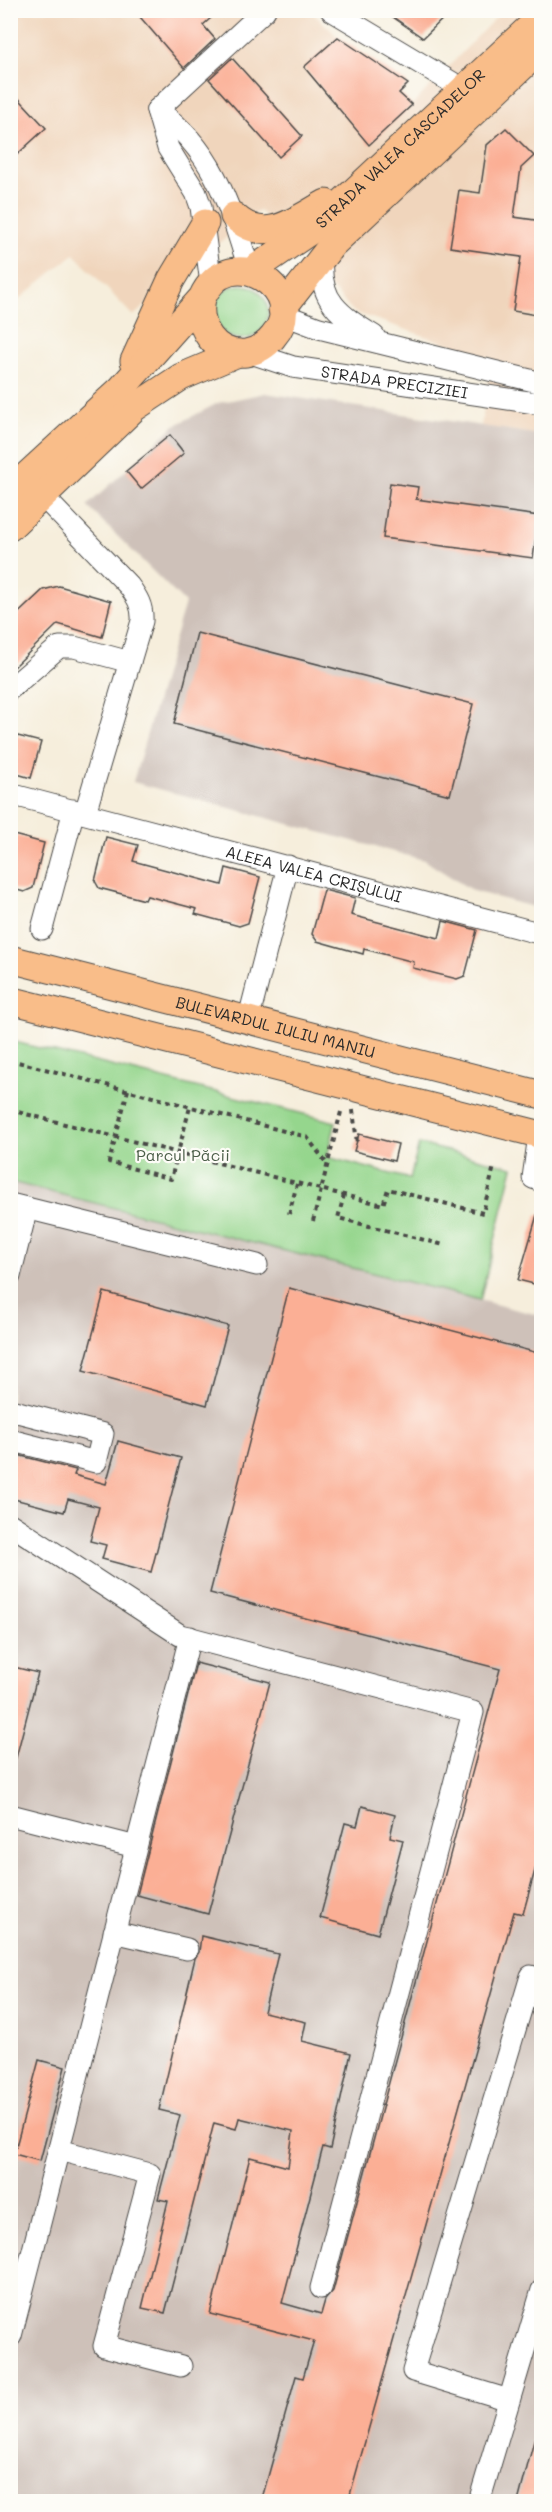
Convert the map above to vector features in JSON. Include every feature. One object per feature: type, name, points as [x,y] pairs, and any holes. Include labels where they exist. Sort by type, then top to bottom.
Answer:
[{"type":"main road","name":"STRADA VALEA CASCADELOR","points":[[250,272],[316,227],[542,16]]},
{"type":"main road","name":"STRADA VALEA CASCADELOR","points":[[282,311],[322,257],[542,48]]},
{"type":"main road","points":[[234,216],[254,230],[274,229],[366,180]]},
{"type":"main road","points":[[120,389],[171,280],[205,223]]},
{"type":"main road","points":[[10,527],[26,488],[120,389],[207,291],[227,273],[250,272],[269,281],[276,289],[282,311],[276,335],[259,349],[181,377],[26,488]]},
{"type":"main road","points":[[207,291],[200,309],[204,330],[218,346],[243,353]]},
{"type":"main road","name":"BULEVARDUL IULIU MANIU","points":[[10,959],[248,1022],[542,1095]]},
{"type":"main road","points":[[10,1000],[540,1135]]},
{"type":"street","points":[[157,110],[265,10]]},
{"type":"street","points":[[331,10],[463,89]]},
{"type":"street","points":[[157,110],[184,130],[216,179],[234,216],[250,272]]},
{"type":"street","points":[[157,110],[168,148],[196,193],[205,223],[207,291]]},
{"type":"street","points":[[322,257],[322,281],[331,302],[342,315],[390,346]]},
{"type":"street","name":"STRADA PRECIZIEI","points":[[282,311],[319,328],[542,383]]},
{"type":"street","name":"STRADA PRECIZIEI","points":[[243,353],[304,369],[542,404]]},
{"type":"street","points":[[26,488],[129,586],[140,604],[142,621],[42,929]]},
{"type":"street","points":[[10,688],[58,647],[74,647],[130,662]]},
{"type":"street","name":"ALEEA VALEA CRIȘULUI","points":[[10,794],[542,934]]},
{"type":"street","points":[[248,1022],[288,866]]},
{"type":"street","points":[[540,1135],[533,1178],[542,1180]]},
{"type":"street","points":[[10,1276],[19,1206],[257,1265]]},
{"type":"street","points":[[10,1410],[103,1434],[96,1462],[10,1440]]},
{"type":"street","points":[[10,1524],[180,1635],[473,1712],[321,2288]]},
{"type":"street","points":[[11,2336],[190,1637]]},
{"type":"street","points":[[10,1815],[136,1847]]},
{"type":"street","points":[[114,1932],[187,1949]]},
{"type":"street","points":[[509,2400],[413,2371],[531,1976],[542,1980]]},
{"type":"street","points":[[58,2150],[150,2174],[104,2346],[181,2366]]},
{"type":"street","points":[[479,2502],[542,2290]]},
{"type":"path","points":[[10,1060],[307,1137],[327,1164]]},
{"type":"path","points":[[128,1090],[109,1162],[171,1179],[190,1107]]},
{"type":"path","points":[[313,1221],[344,1098]]},
{"type":"path","points":[[10,1110],[383,1205],[387,1188],[483,1213],[494,1166]]},
{"type":"path","points":[[289,1214],[297,1184]]},
{"type":"path","points":[[344,1196],[338,1218],[444,1245]]},
{"type":"shaded area","points":[[11,11],[311,11],[338,37],[408,84],[399,93],[412,105],[502,11],[541,11],[541,435],[481,426],[492,359],[354,312],[259,210],[133,316],[74,254],[11,306]]},
{"type":"shaded area","points":[[265,393],[541,435],[541,909],[473,891],[424,860],[133,782],[185,603],[87,506],[174,426],[218,403]]},
{"type":"shaded area","points":[[11,1182],[542,1316],[541,2501],[11,2502]]},
{"type":"green space","points":[[241,285],[251,287],[260,293],[266,302],[268,312],[266,322],[260,331],[251,337],[241,339],[231,337],[222,331],[216,322],[214,312],[216,302],[222,293],[231,287]]},
{"type":"green space","name":"Parcul Păcii","points":[[11,1041],[336,1122],[327,1157],[410,1179],[419,1144],[513,1167],[480,1300],[11,1182]]},
{"type":"building","points":[[134,10],[220,10],[203,25],[215,39],[184,68]]},
{"type":"building","points":[[383,10],[452,10],[423,38]]},
{"type":"building","points":[[338,37],[408,84],[399,93],[412,105],[369,145],[304,67]]},
{"type":"building","points":[[232,58],[302,136],[279,157],[209,79]]},
{"type":"building","points":[[10,89],[46,128],[10,161]]},
{"type":"building","points":[[506,128],[534,156],[521,168],[514,217],[542,221],[542,316],[513,311],[521,257],[450,247],[459,190],[480,193],[487,145]]},
{"type":"building","points":[[170,435],[184,453],[141,489],[126,471]]},
{"type":"building","points":[[390,483],[418,487],[416,499],[539,516],[533,558],[383,538]]},
{"type":"building","points":[[59,586],[111,601],[102,637],[58,624],[10,671],[10,621],[43,590]]},
{"type":"building","points":[[197,633],[473,704],[450,795],[174,724]]},
{"type":"building","points":[[10,734],[41,742],[31,778],[10,772]]},
{"type":"building","points":[[10,834],[44,843],[33,888],[24,892],[10,888]]},
{"type":"building","points":[[106,837],[138,845],[133,861],[222,885],[226,868],[260,877],[248,923],[239,926],[195,914],[197,909],[147,896],[145,900],[99,888],[95,881]]},
{"type":"building","points":[[324,890],[355,898],[351,915],[439,938],[443,921],[477,930],[465,976],[457,979],[413,968],[414,962],[364,949],[363,954],[317,941],[312,934]]},
{"type":"building","points":[[359,1134],[398,1144],[394,1161],[354,1151]]},
{"type":"building","points":[[537,1215],[542,1215],[542,1286],[518,1280]]},
{"type":"building","points":[[289,1288],[542,1354],[542,1845],[523,1914],[514,1912],[348,2502],[261,2502],[296,2376],[303,2378],[314,2341],[210,2314],[250,2157],[288,2167],[293,2131],[239,2118],[236,2129],[214,2123],[165,2313],[142,2308],[168,2201],[158,2199],[180,2115],[159,2110],[195,1958],[199,1952],[201,1936],[278,1954],[264,2012],[306,2022],[302,2041],[351,2053],[330,2149],[323,2147],[282,2303],[321,2314],[325,2300],[333,2291],[500,1669],[210,1593]]},
{"type":"building","points":[[104,1292],[228,1326],[207,1405],[83,1371]]},
{"type":"building","points":[[118,1441],[181,1458],[151,1572],[102,1559],[106,1545],[90,1541],[99,1507],[68,1499],[64,1512],[10,1498],[10,1453],[76,1470],[74,1475],[106,1484]]},
{"type":"building","points":[[196,1663],[270,1682],[208,1914],[137,1895]]},
{"type":"building","points":[[10,1666],[38,1673],[16,1758],[10,1757]]},
{"type":"building","points":[[362,1806],[395,1815],[390,1837],[403,1840],[378,1934],[320,1918],[345,1823],[357,1826]]},
{"type":"building","points":[[39,2060],[65,2067],[40,2161],[14,2154]]},
{"type":"building","points":[[536,2433],[542,2434],[542,2502],[518,2502]]}]
